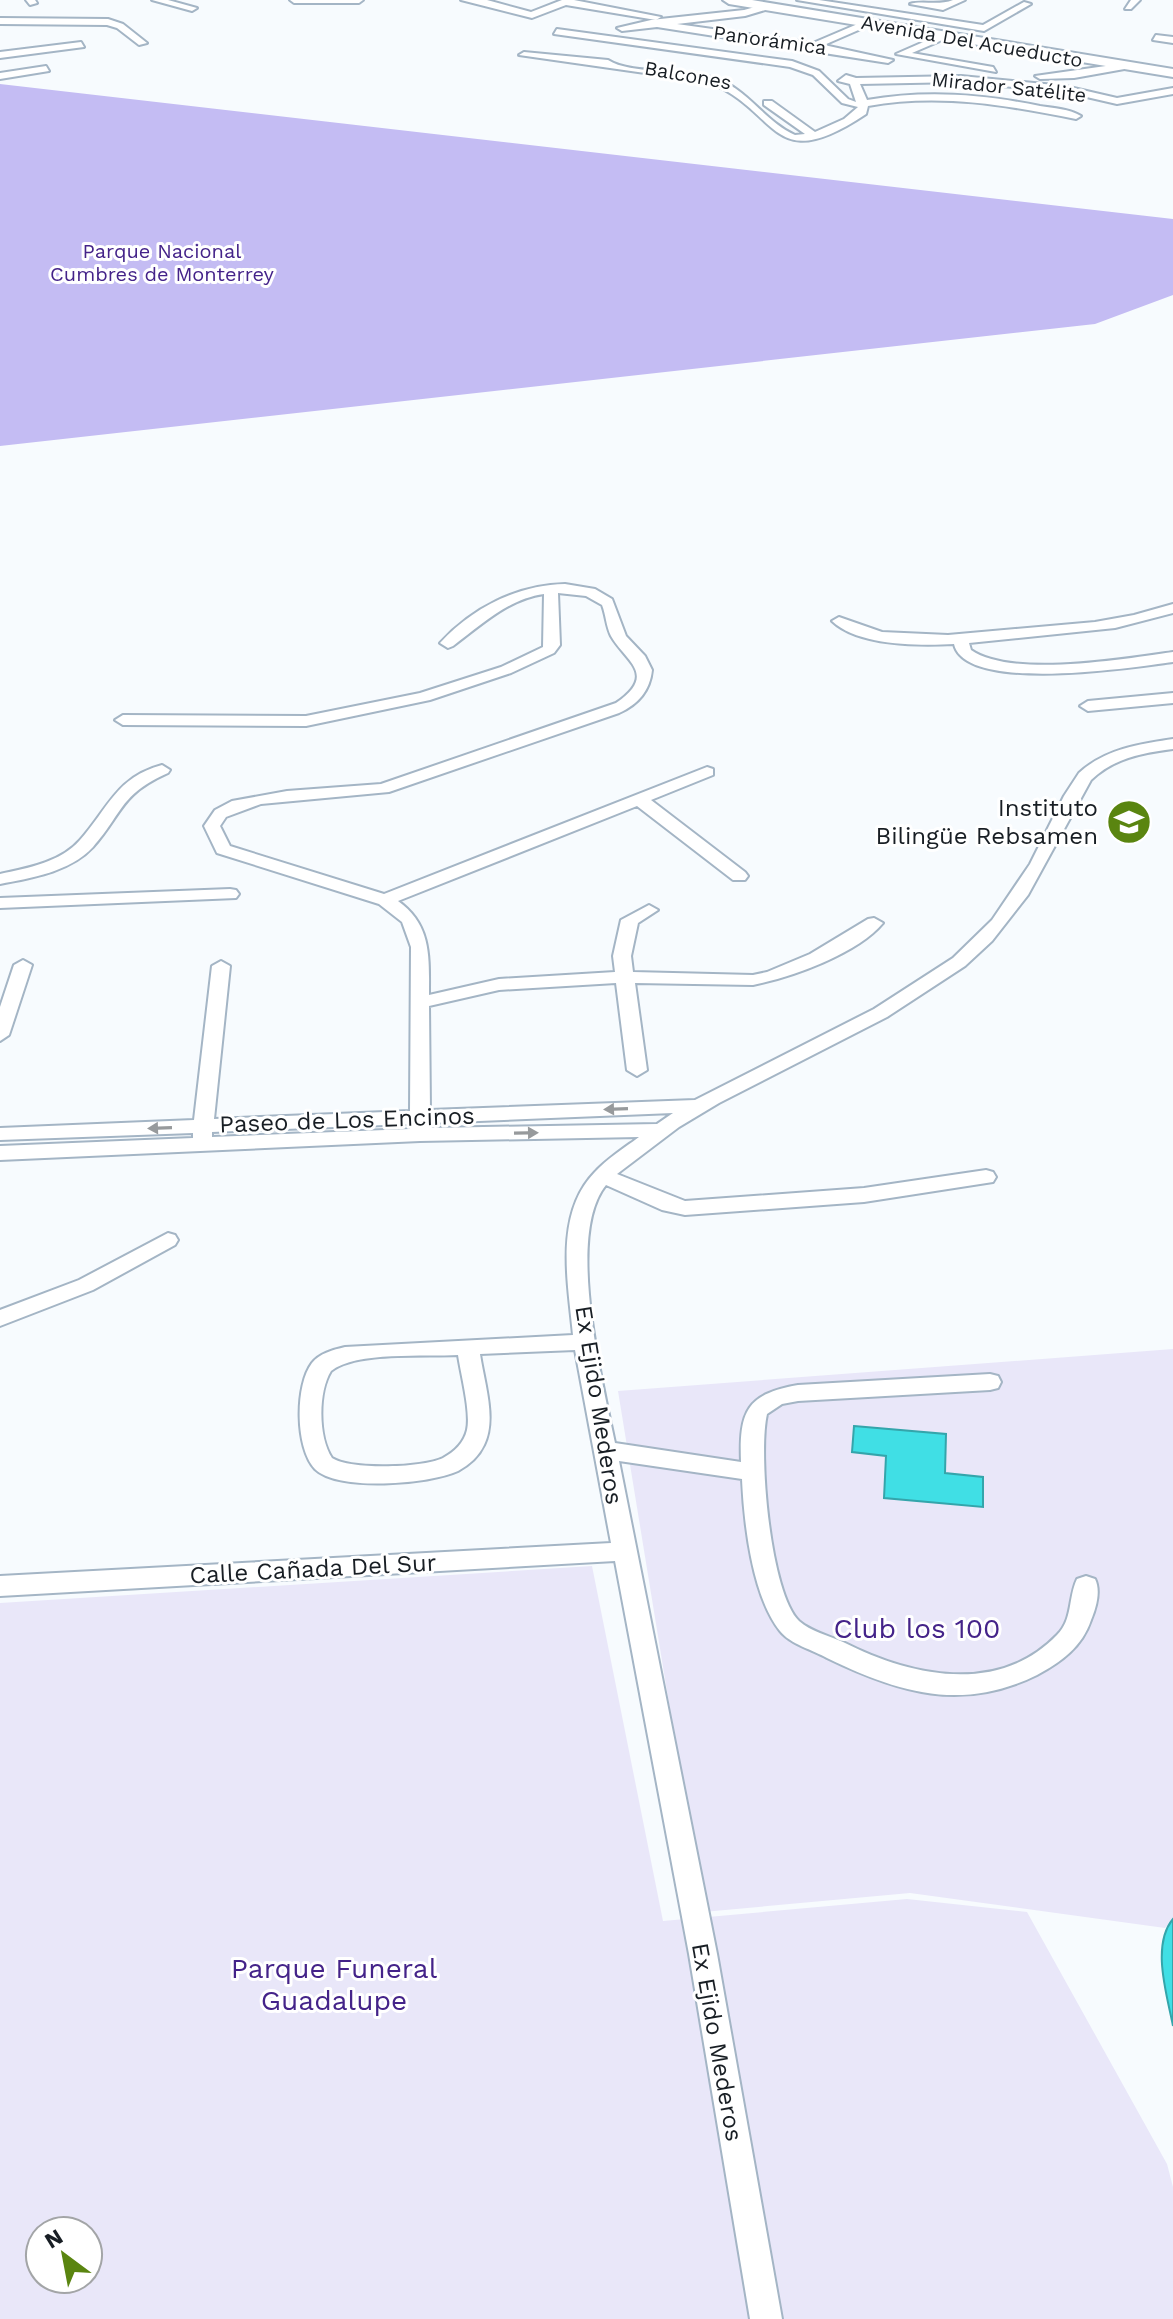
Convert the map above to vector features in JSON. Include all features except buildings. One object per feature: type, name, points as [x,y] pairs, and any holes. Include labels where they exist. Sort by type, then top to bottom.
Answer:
[{"type":"street","points":[[156,0],[192,8]]},
{"type":"street","points":[[294,0],[359,0]]},
{"type":"street","points":[[465,0],[478,0],[528,15],[540,14],[568,1],[672,20]]},
{"type":"street","name":"Avenida Del Acueducto","points":[[729,0],[1171,72]]},
{"type":"street","name":"Avenida Del Acueducto","points":[[752,0],[1171,72]]},
{"type":"street","name":"Avenida Del Acueducto","points":[[801,0],[984,28],[1027,4]]},
{"type":"street","points":[[1128,7],[1136,0]]},
{"type":"street","points":[[906,2],[936,7],[957,2]]},
{"type":"street","points":[[622,28],[755,12],[769,6]]},
{"type":"street","points":[[0,21],[71,19],[108,22],[120,26],[142,43]]},
{"type":"street","name":"Panorámica","points":[[651,23],[814,46],[888,60]]},
{"type":"street","points":[[814,46],[867,23]]},
{"type":"street","points":[[557,32],[792,64],[823,77],[845,101],[859,105],[907,96],[949,96],[1011,103],[1076,116]]},
{"type":"street","points":[[792,138],[813,135],[857,116],[862,112],[849,79],[944,36]]},
{"type":"street","points":[[1156,38],[1173,40]]},
{"type":"street","points":[[0,55],[81,45]]},
{"type":"street","points":[[901,54],[1035,76],[1065,76],[1127,66]]},
{"type":"street","name":"Balcones","points":[[524,55],[718,76],[755,93],[813,135]]},
{"type":"street","name":"Balcones","points":[[594,62],[717,82],[737,91],[792,138]]},
{"type":"street","points":[[0,76],[46,69]]},
{"type":"street","name":"Mirador Satélite","points":[[849,79],[961,79],[1065,89],[1117,101],[1173,91]]},
{"type":"street","points":[[792,138],[800,123],[827,120],[850,112],[859,105]]},
{"type":"street","points":[[420,1126],[417,933],[406,913],[385,900],[223,849],[213,831],[214,819],[229,806],[252,800],[383,789],[628,702],[645,675],[645,667],[619,636],[610,605],[605,599],[581,589],[517,596],[448,643]]},
{"type":"street","points":[[123,720],[306,721],[424,697],[506,670],[549,650],[552,645],[551,590]]},
{"type":"street","points":[[839,621],[866,633],[885,637],[961,639],[1112,624],[1173,608]]},
{"type":"street","points":[[961,639],[964,652],[971,658],[1004,668],[1029,670],[1173,657]]},
{"type":"street","points":[[1088,706],[1173,698]]},
{"type":"street","name":"Ex Ejido Mederos","points":[[766,2319],[703,1954],[584,1342],[578,1255],[582,1215],[589,1193],[602,1176],[694,1106],[899,1003],[957,964],[997,929],[1049,847],[1084,778],[1095,767],[1135,750],[1173,744]]},
{"type":"street","points":[[0,879],[42,868],[75,853],[87,843],[116,798],[128,787],[162,770]]},
{"type":"street","points":[[385,900],[642,801],[707,772]]},
{"type":"street","points":[[642,801],[739,876]]},
{"type":"street","points":[[0,903],[230,894]]},
{"type":"street","points":[[637,1070],[622,956],[630,920],[649,910]]},
{"type":"street","points":[[420,1003],[508,983],[624,977],[753,980],[814,962],[874,923]]},
{"type":"street","points":[[0,1035],[23,965]]},
{"type":"street","points":[[202,1135],[221,966]]},
{"type":"street","name":"Paseo de Los Encinos","points":[[0,1134],[202,1135],[420,1126],[694,1106]]},
{"type":"street","name":"Paseo de Los Encinos","points":[[420,1126],[659,1130]]},
{"type":"street","name":"Paseo de Los Encinos","points":[[0,1153],[202,1135]]},
{"type":"street","points":[[602,1176],[669,1205],[685,1208],[864,1195],[986,1177]]},
{"type":"street","points":[[0,1318],[86,1285],[168,1240]]},
{"type":"street","points":[[468,1347],[479,1428],[477,1442],[460,1459],[441,1469],[420,1473],[342,1472],[320,1462],[313,1448],[313,1393],[319,1370],[326,1363],[363,1352],[468,1347],[584,1342]]},
{"type":"street","points":[[990,1382],[781,1396],[764,1404],[753,1425],[753,1472],[767,1574],[779,1612],[790,1627],[856,1662],[926,1683],[979,1686],[1033,1665],[1072,1638],[1083,1616],[1086,1586]]},
{"type":"street","points":[[603,1450],[753,1472]]},
{"type":"street","name":"Calle Cañada Del Sur","points":[[0,1586],[625,1551]]},
{"type":"green space","name":"Parque Nacional Cumbres de Monterrey","points":[[0,84],[1173,219],[1173,295],[1095,324],[0,446]]},
{"type":"green space","name":"Club los 100","points":[[1173,1349],[1173,1919],[1165,1928],[910,1893],[703,1912],[618,1391]]},
{"type":"green space","name":"Parque Funeral Guadalupe","points":[[592,1566],[663,1921],[907,1899],[1027,1912],[1167,2164],[1173,2187],[1173,2319],[0,2319],[0,1603]]},
{"type":"water","points":[[854,1426],[946,1434],[945,1473],[983,1477],[983,1507],[884,1498],[886,1456],[852,1452]]},
{"type":"water","points":[[1173,1919],[1173,2026],[1162,1956],[1166,1930]]},
{"type":"place","name":"Instituto Bilingüe Rebsamen","points":[[1129,822]]}]
